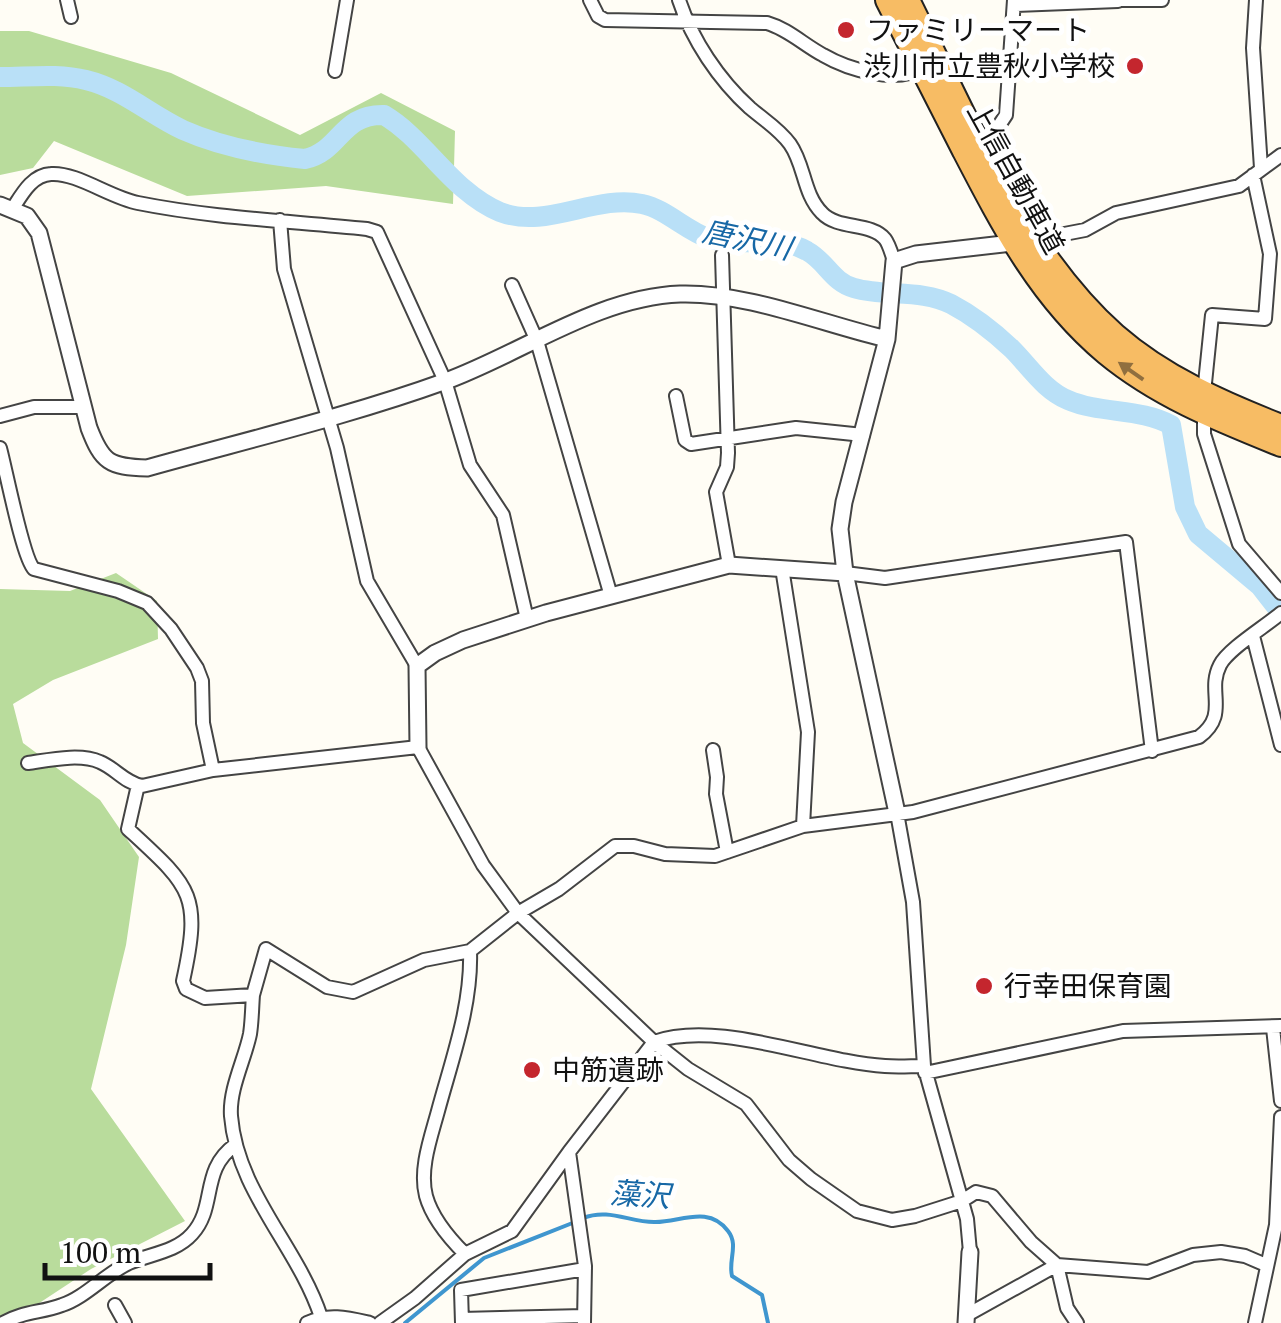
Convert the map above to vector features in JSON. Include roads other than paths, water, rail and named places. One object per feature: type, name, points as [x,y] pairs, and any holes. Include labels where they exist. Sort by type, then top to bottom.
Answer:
[{"type":"highway","name":"上信自動車道","points":[[886,0],[1024,242]]},
{"type":"highway","name":"上信自動車道","points":[[908,0],[1051,296],[1107,354],[1168,395],[1281,426]]},
{"type":"highway","name":"上信自動車道","points":[[1205,404],[1281,445]]},
{"type":"street","points":[[67,0],[71,18]]},
{"type":"street","points":[[335,71],[346,0]]},
{"type":"street","points":[[590,0],[598,16],[605,20],[767,23],[826,57],[882,75],[911,75],[921,67]]},
{"type":"street","points":[[679,0],[685,20],[733,92],[790,144],[807,190],[822,213],[833,221],[875,232],[885,239],[894,260],[887,339],[840,529],[845,573],[913,902],[925,1070],[962,1201],[970,1252],[966,1319]]},
{"type":"street","points":[[978,142],[998,127],[1006,115],[1015,2],[1162,0]]},
{"type":"street","points":[[1256,0],[1252,48],[1257,171],[1270,254],[1264,318],[1212,316],[1204,434],[1239,544],[1281,593]]},
{"type":"street","points":[[894,260],[1084,230],[1116,213],[1239,186],[1281,155]]},
{"type":"street","points":[[527,619],[503,515],[470,465],[445,381],[377,232],[178,212],[129,202],[62,175],[47,174],[29,184],[6,207],[27,216],[39,233],[83,407],[99,453],[107,462],[128,468],[148,468],[445,381],[601,313],[677,294],[724,297],[887,339]]},
{"type":"street","points":[[280,220],[284,270],[328,417],[367,581],[417,666],[418,747],[483,865],[518,913],[654,1042],[688,1070],[746,1104],[789,1160],[810,1179],[858,1210],[892,1220],[962,1201],[976,1192],[992,1196],[1031,1242],[1058,1265],[1067,1308],[1077,1323]]},
{"type":"street","points":[[722,255],[727,436],[726,467],[716,492],[729,565]]},
{"type":"street","points":[[512,285],[536,341],[611,596]]},
{"type":"street","points":[[676,396],[685,440],[698,444],[727,436],[796,428],[863,436]]},
{"type":"street","points":[[0,416],[34,408],[83,407]]},
{"type":"street","points":[[0,448],[23,532],[27,562],[34,570],[147,602],[171,629],[202,682],[202,724],[213,770]]},
{"type":"street","points":[[417,666],[435,652],[527,619],[729,565],[885,578],[1126,542],[1152,751]]},
{"type":"street","points":[[782,568],[808,732],[803,826]]},
{"type":"street","points":[[321,1317],[312,1290],[276,1232],[235,1145],[230,1110],[266,949],[326,986],[353,992],[424,960],[470,951],[615,846],[714,856],[803,826],[896,814],[981,796],[1199,737],[1211,728],[1216,715],[1218,667],[1281,613]]},
{"type":"street","points":[[1253,636],[1281,745]]},
{"type":"street","points":[[28,762],[82,758],[100,762],[138,785],[213,770],[418,747]]},
{"type":"street","points":[[713,750],[718,777],[716,794],[727,852]]},
{"type":"street","points":[[138,785],[128,829],[177,874],[194,914],[183,981],[186,989],[205,998],[253,995]]},
{"type":"street","points":[[465,1254],[433,1214],[424,1180],[433,1129],[467,1000],[470,951]]},
{"type":"street","points":[[380,1323],[465,1254],[512,1231],[575,1140],[654,1042],[669,1036],[708,1035],[925,1070],[1123,1031],[1277,1027],[1281,1102]]},
{"type":"street","points":[[1255,1323],[1276,1225],[1281,1117]]},
{"type":"street","points":[[2,1323],[30,1310],[65,1305],[128,1264],[168,1250],[191,1236],[204,1214],[211,1178],[222,1154],[235,1145]]},
{"type":"street","points":[[569,1152],[585,1269],[584,1320],[462,1321],[461,1290],[585,1269]]},
{"type":"street","points":[[966,1319],[1058,1265],[1148,1272],[1193,1255],[1221,1252],[1246,1256],[1266,1265]]},
{"type":"street","points":[[115,1305],[126,1323]]},
{"type":"street","points":[[307,1323],[321,1317],[370,1323]]},
{"type":"waterway","name":"唐沢川","points":[[0,77],[86,80],[112,89],[197,136],[242,149],[305,159],[326,149],[358,120],[384,115],[413,137],[467,192],[500,212],[535,217],[606,204],[642,204],[710,239],[796,246],[814,255],[840,281],[854,288],[928,296],[951,304],[998,337],[1059,396],[1171,425],[1185,507],[1198,534],[1260,586],[1281,613]]},
{"type":"waterway","name":"藻沢","points":[[583,1218],[610,1215],[654,1222],[712,1218],[731,1236],[732,1276],[762,1295],[768,1323]]},
{"type":"waterway","name":"藻沢","points":[[405,1323],[484,1258],[575,1222]]},
{"type":"place","name":"ファミリーマート","points":[[846,30]]},
{"type":"place","name":"渋川市立豊秋小学校","points":[[1135,66]]},
{"type":"place","name":"行幸田保育園","points":[[984,986]]},
{"type":"place","name":"中筋遺跡","points":[[532,1070]]}]
